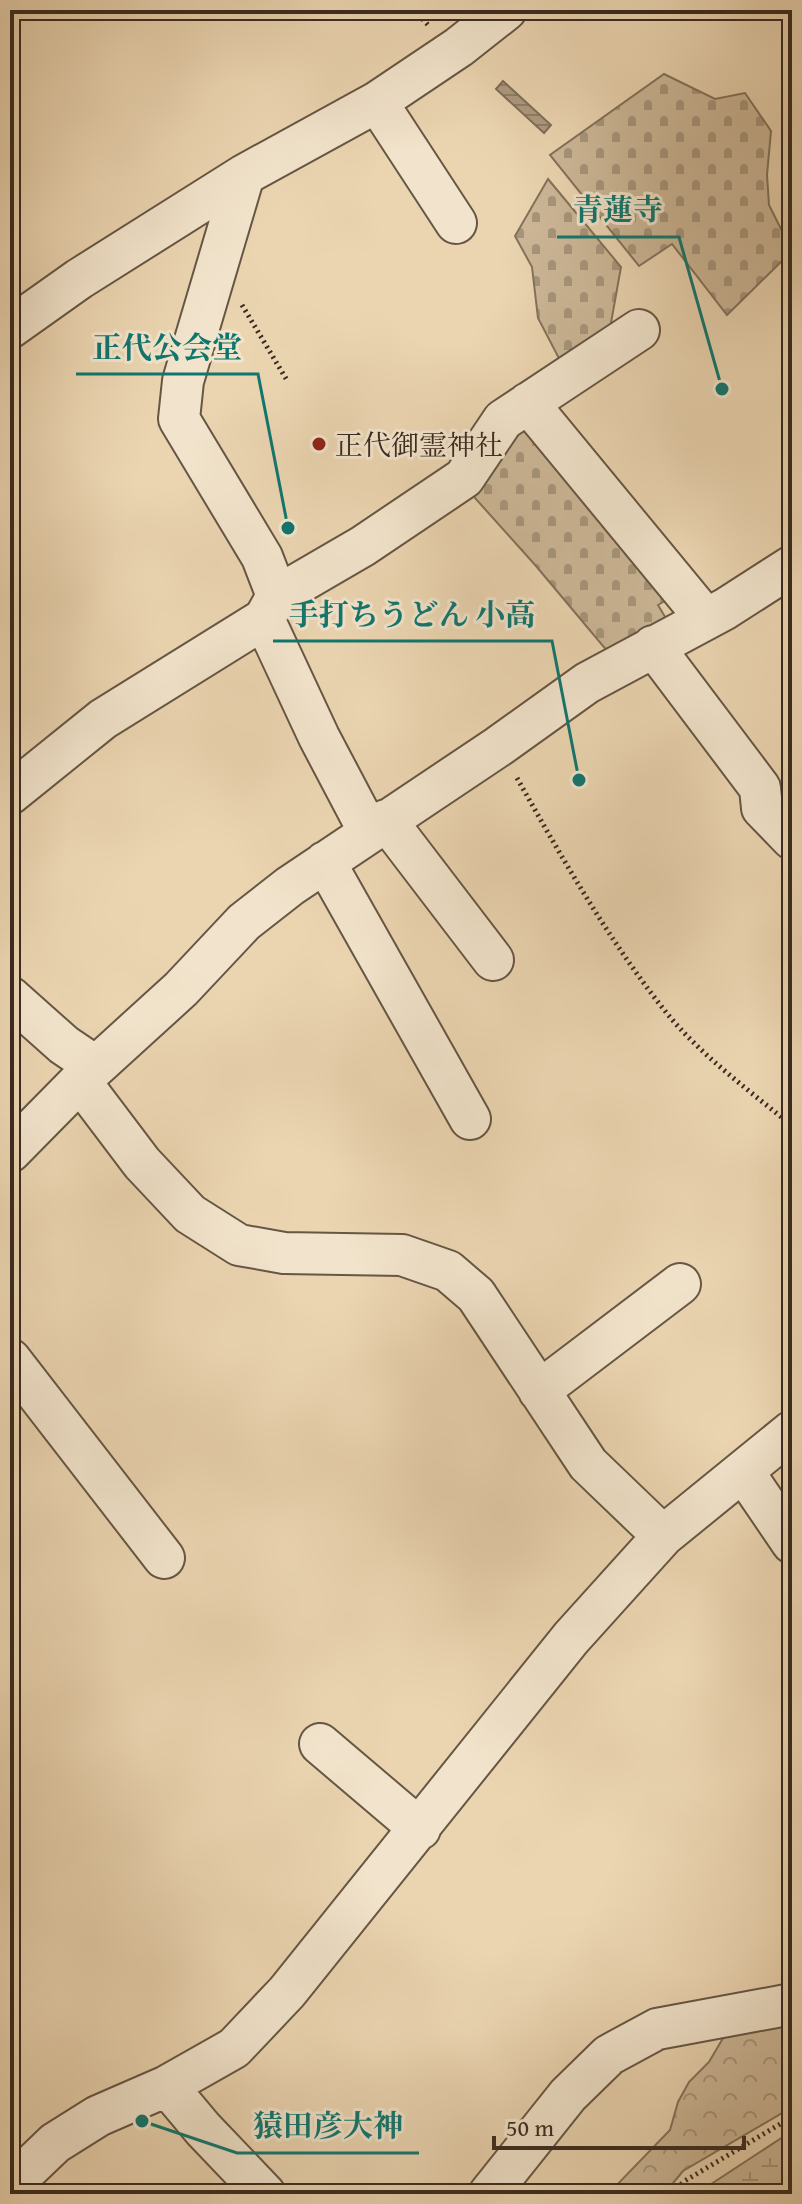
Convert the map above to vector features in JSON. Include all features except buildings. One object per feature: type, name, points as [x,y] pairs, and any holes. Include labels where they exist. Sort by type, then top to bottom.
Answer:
[{"type":"street","points":[[10,328],[79,279],[244,175],[377,102],[459,47],[506,10]]},
{"type":"street","points":[[377,102],[456,223]]},
{"type":"street","points":[[244,175],[183,381],[179,419],[262,557],[270,608],[319,737],[378,826],[493,960]]},
{"type":"street","points":[[10,794],[103,719],[464,478],[503,420],[639,330]]},
{"type":"street","points":[[528,403],[706,619]]},
{"type":"street","points":[[10,1152],[87,1074],[181,989],[244,922],[325,862],[587,683],[706,619],[792,566]]},
{"type":"street","points":[[653,646],[760,788],[762,808],[792,839]]},
{"type":"street","points":[[325,862],[470,1119]]},
{"type":"street","points":[[10,997],[64,1045],[87,1074],[142,1163],[190,1214],[239,1245],[284,1253],[402,1255],[448,1271],[476,1295],[588,1464],[663,1536]]},
{"type":"street","points":[[539,1391],[680,1284]]},
{"type":"street","points":[[10,1359],[164,1558]]},
{"type":"street","points":[[10,2186],[55,2143],[98,2116],[167,2086],[234,2048],[287,1992],[571,1638],[663,1536],[792,1431]]},
{"type":"street","points":[[743,1471],[792,1543]]},
{"type":"street","points":[[320,1744],[420,1829]]},
{"type":"street","points":[[489,2194],[568,2095],[609,2055],[657,2029],[792,2004]]},
{"type":"street","points":[[167,2086],[265,2194]]},
{"type":"path","points":[[217,263],[288,382]]},
{"type":"path","points":[[499,746],[596,913],[666,1012],[715,1062],[792,1126]]},
{"type":"path","points":[[674,2194],[683,2182],[792,2117]]},
{"type":"green space","points":[[664,74],[715,99],[745,93],[771,131],[767,175],[769,205],[792,251],[727,315],[672,244],[639,266],[550,155]]},
{"type":"green space","points":[[548,179],[621,267],[609,334],[564,368],[538,318],[532,267],[515,236]]},
{"type":"green space","points":[[523,414],[675,595],[658,605],[667,620],[608,652],[466,488]]},
{"type":"green space","points":[[792,2016],[792,2111],[784,2112],[683,2171],[664,2194],[600,2194],[613,2189],[670,2130],[678,2102],[689,2082],[709,2062],[729,2028]]},
{"type":"green space","points":[[792,2131],[792,2194],[696,2194]]},
{"type":"shaded area","points":[[503,81],[551,125],[544,133],[496,89]]},
{"type":"place","name":"青蓮寺","points":[[722,389]]},
{"type":"place","name":"正代御霊神社","points":[[319,444]]},
{"type":"place","name":"正代公会堂","points":[[288,528]]},
{"type":"place","name":"手打ちうどん 小高","points":[[579,780]]},
{"type":"place","name":"猿田彦大神","points":[[142,2121]]}]
